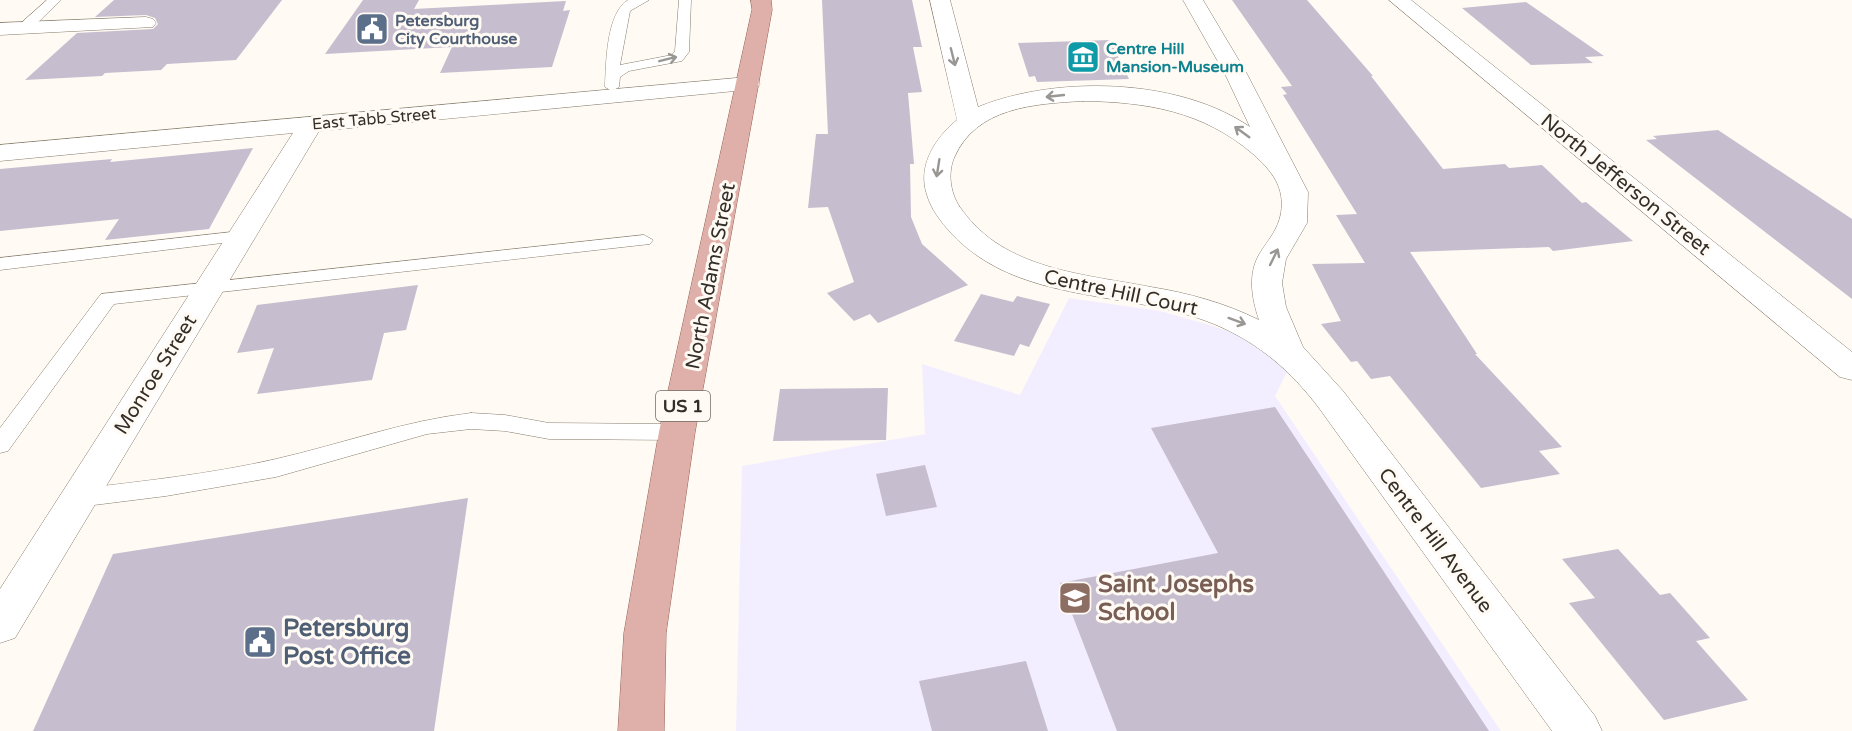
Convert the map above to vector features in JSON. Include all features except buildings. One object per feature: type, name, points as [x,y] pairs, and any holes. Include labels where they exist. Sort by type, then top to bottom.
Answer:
[{"type":"main road","name":"North Adams Street","points":[[641,731],[645,633],[677,432],[748,84],[762,10],[761,0]]},
{"type":"street","points":[[939,0],[969,121],[1007,105],[1046,97],[1088,93],[1146,96],[1213,115],[1241,129],[1286,170]]},
{"type":"street","points":[[1192,0],[1236,74],[1295,192],[1296,213],[1288,234],[1271,259],[1266,283],[1271,310],[1289,352]]},
{"type":"street","name":"North Jefferson Street","points":[[1399,0],[1852,369]]},
{"type":"street","points":[[0,29],[146,22]]},
{"type":"street","name":"East Tabb Street","points":[[0,153],[311,124],[612,85],[748,84]]},
{"type":"street","name":"Centre Hill Court","points":[[969,121],[951,136],[940,153],[936,176],[940,198],[954,220],[978,242],[1014,264],[1049,278],[1152,296],[1205,310],[1247,325],[1289,352]]},
{"type":"street","name":"Monroe Street","points":[[0,625],[311,124]]},
{"type":"street","name":"Centre Hill Avenue","points":[[1289,352],[1425,523],[1579,731]]},
{"type":"lane","points":[[24,28],[55,0]]},
{"type":"lane","points":[[612,85],[624,10],[632,2],[643,0]]},
{"type":"lane","points":[[612,85],[625,68],[677,58],[682,52],[685,0]]},
{"type":"lane","points":[[0,264],[241,236]]},
{"type":"lane","points":[[0,445],[108,298],[644,240]]},
{"type":"lane","points":[[78,498],[166,487],[276,468],[427,426],[471,421],[505,423],[549,431],[677,432]]},
{"type":"shaded area","name":"Saint Josephs School","points":[[1069,298],[1160,311],[1210,325],[1247,338],[1288,370],[1275,396],[1501,731],[736,731],[742,466],[925,434],[922,364],[1020,395]]},
{"type":"place","name":"Petersburg City Courthouse","points":[[372,29]]},
{"type":"place","name":"Centre Hill Mansion-Museum","points":[[1083,57]]},
{"type":"place","name":"Saint Josephs School","points":[[1075,598]]},
{"type":"place","name":"Petersburg Post Office","points":[[260,642]]}]
